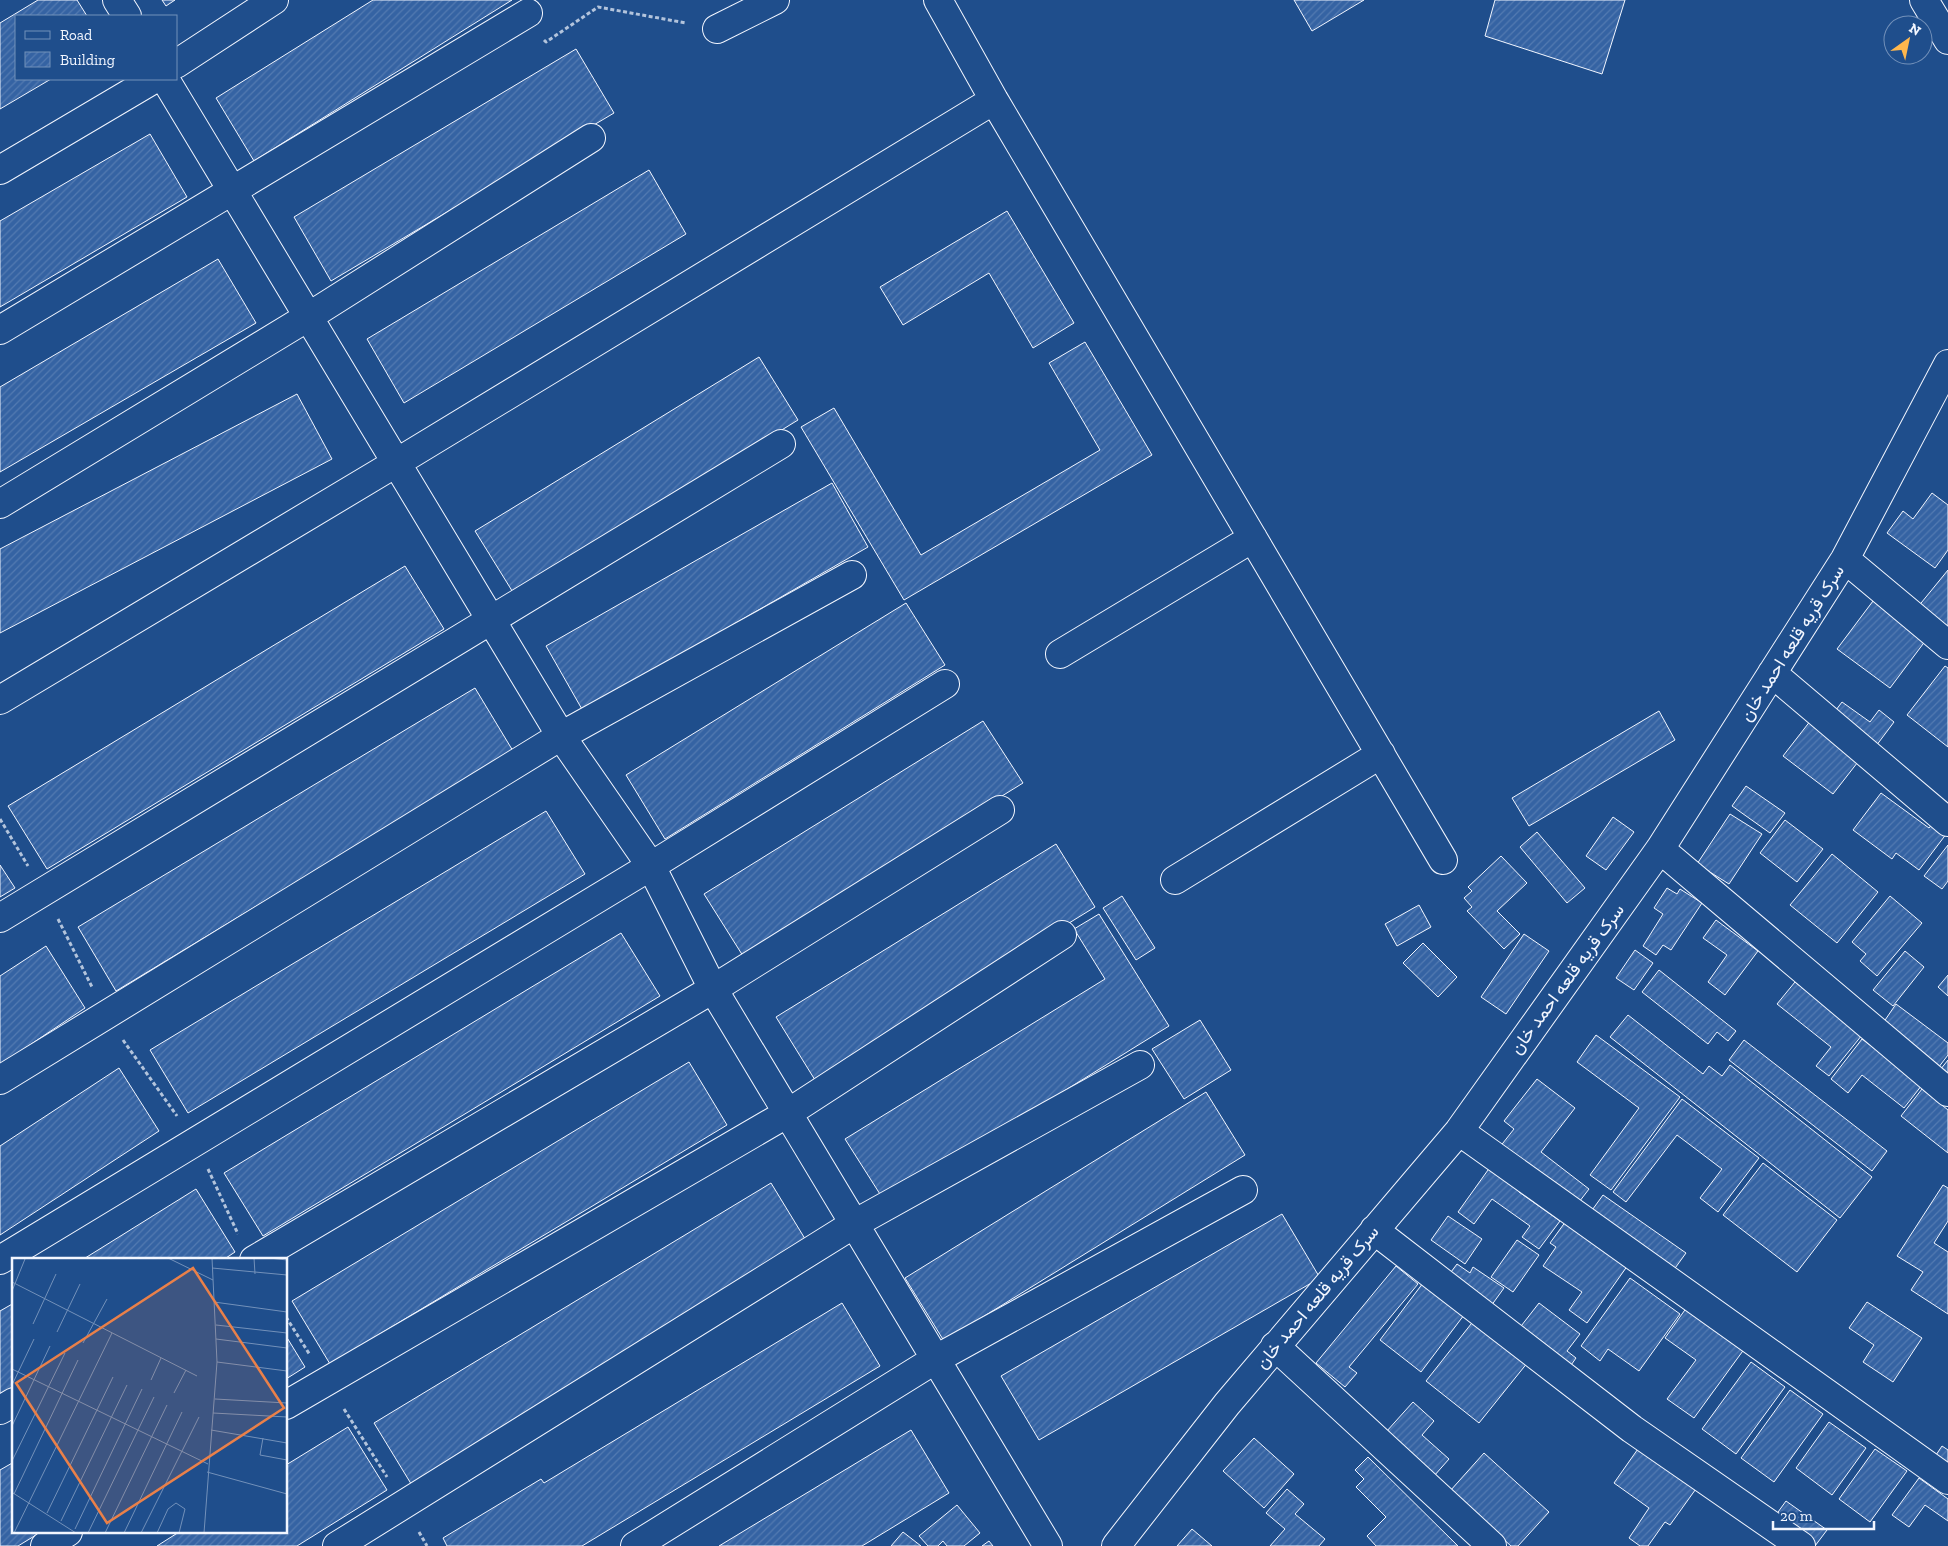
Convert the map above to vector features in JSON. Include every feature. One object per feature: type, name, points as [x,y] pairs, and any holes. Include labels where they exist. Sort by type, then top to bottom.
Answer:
[{"type":"street","points":[[118,0],[126,15]]},
{"type":"street","points":[[178,63],[274,0]]},
{"type":"street","points":[[717,29],[775,0]]},
{"type":"street","points":[[938,0],[994,100],[1443,860]]},
{"type":"street","points":[[1924,0],[1948,40]]},
{"type":"street","points":[[0,330],[528,13]]},
{"type":"street","points":[[0,170],[152,80]]},
{"type":"street","points":[[166,80],[561,736],[652,866],[713,989],[1048,1546]]},
{"type":"street","points":[[0,700],[396,464],[994,100]]},
{"type":"street","points":[[0,504],[308,317],[591,138]]},
{"type":"street","name":"سرک قریه قلعه احمد خان","points":[[1116,1546],[1227,1404],[1459,1131],[1660,849],[1845,559],[1947,370]]},
{"type":"street","points":[[0,918],[782,444]]},
{"type":"street","points":[[1060,654],[1253,538]]},
{"type":"street","points":[[1845,559],[1948,645]]},
{"type":"street","points":[[0,1080],[561,736],[852,575]]},
{"type":"street","points":[[1772,673],[1948,822]]},
{"type":"street","points":[[0,1260],[652,866],[945,684]]},
{"type":"street","points":[[1175,880],[1381,754]]},
{"type":"street","points":[[257,1258],[713,989],[1000,810]]},
{"type":"street","points":[[1660,849],[1948,1092]]},
{"type":"street","points":[[288,1403],[788,1113],[1062,935]]},
{"type":"street","points":[[337,1546],[854,1224],[1140,1065]]},
{"type":"street","points":[[1459,1131],[1948,1480]]},
{"type":"street","points":[[635,1546],[936,1359],[1243,1190]]},
{"type":"street","points":[[1374,1230],[1632,1429],[1801,1546]]},
{"type":"street","points":[[1275,1346],[1492,1546]]},
{"type":"street","points":[[0,1410],[12,1403]]},
{"type":"street","points":[[45,1546],[65,1534]]},
{"type":"path","points":[[528,13],[546,42],[598,7],[717,29]]},
{"type":"path","points":[[288,1320],[404,1504],[427,1546]]},
{"type":"building","points":[[38,0],[77,0],[86,15],[15,15],[15,80],[49,80],[0,109],[0,23]]},
{"type":"building","points":[[162,0],[175,0],[166,6]]},
{"type":"building","points":[[373,0],[512,0],[254,161],[216,98]]},
{"type":"building","points":[[1294,0],[1364,0],[1312,31]]},
{"type":"building","points":[[1495,0],[1625,0],[1602,74],[1485,36]]},
{"type":"building","points":[[576,49],[614,113],[331,281],[294,217]]},
{"type":"building","points":[[150,134],[187,197],[0,307],[0,221]]},
{"type":"building","points":[[649,170],[686,234],[404,403],[367,339]]},
{"type":"building","points":[[1007,211],[1074,323],[1033,348],[989,273],[903,325],[880,287]]},
{"type":"building","points":[[218,259],[256,323],[0,472],[0,387]]},
{"type":"building","points":[[1085,342],[1152,455],[904,600],[801,427],[834,408],[921,555],[1100,450],[1049,363]]},
{"type":"building","points":[[759,357],[798,420],[514,594],[475,531]]},
{"type":"building","points":[[297,394],[332,459],[0,633],[0,549]]},
{"type":"building","points":[[832,483],[868,547],[583,711],[546,646]]},
{"type":"building","points":[[1932,493],[1948,505],[1948,550],[1935,568],[1887,533],[1903,511],[1913,519]]},
{"type":"building","points":[[405,566],[444,629],[47,869],[8,806]]},
{"type":"building","points":[[1948,570],[1948,634],[1917,608]]},
{"type":"building","points":[[1873,601],[1926,640],[1890,688],[1837,649]]},
{"type":"building","points":[[906,603],[945,665],[665,839],[626,775]]},
{"type":"building","points":[[1945,666],[1948,668],[1948,747],[1907,715]]},
{"type":"building","points":[[475,688],[513,751],[116,991],[78,927]]},
{"type":"building","points":[[1842,702],[1870,722],[1879,710],[1894,722],[1873,750],[1830,718]]},
{"type":"building","points":[[1659,711],[1675,740],[1529,826],[1512,798]]},
{"type":"building","points":[[1811,720],[1861,758],[1833,794],[1783,756]]},
{"type":"building","points":[[983,721],[1023,783],[743,956],[704,894]]},
{"type":"building","points":[[1746,786],[1785,813],[1770,833],[1732,806]]},
{"type":"building","points":[[1881,793],[1929,828],[1933,823],[1947,833],[1919,870],[1896,853],[1892,859],[1853,830]]},
{"type":"building","points":[[546,811],[585,874],[188,1113],[150,1050]]},
{"type":"building","points":[[1730,814],[1762,834],[1729,884],[1697,864]]},
{"type":"building","points":[[1613,817],[1634,832],[1606,870],[1586,856]]},
{"type":"building","points":[[1785,820],[1823,849],[1797,882],[1760,853]]},
{"type":"building","points":[[1537,832],[1585,888],[1567,903],[1520,847]]},
{"type":"building","points":[[1056,844],[1095,907],[815,1080],[776,1017]]},
{"type":"building","points":[[1948,845],[1948,881],[1942,889],[1924,876]]},
{"type":"building","points":[[1832,854],[1878,892],[1837,943],[1790,905]]},
{"type":"building","points":[[1501,856],[1527,883],[1497,911],[1520,934],[1504,949],[1467,911],[1472,907],[1464,898],[1472,891],[1468,887]]},
{"type":"building","points":[[0,865],[15,888],[0,897]]},
{"type":"building","points":[[1667,888],[1677,894],[1680,889],[1702,903],[1671,950],[1663,945],[1656,955],[1643,946],[1663,914],[1654,908]]},
{"type":"building","points":[[1122,896],[1155,948],[1136,960],[1103,908]]},
{"type":"building","points":[[1890,896],[1922,923],[1877,976],[1860,961],[1866,954],[1852,942]]},
{"type":"building","points":[[1419,905],[1431,927],[1397,946],[1385,924]]},
{"type":"building","points":[[1099,914],[1169,1026],[885,1202],[845,1139],[1105,979],[1074,929]]},
{"type":"building","points":[[1716,920],[1758,951],[1725,995],[1708,982],[1727,955],[1703,938]]},
{"type":"building","points":[[621,933],[660,996],[263,1236],[224,1173]]},
{"type":"building","points":[[1524,934],[1549,951],[1506,1014],[1481,997]]},
{"type":"building","points":[[1423,943],[1457,977],[1438,997],[1403,963]]},
{"type":"building","points":[[46,946],[85,1008],[0,1065],[0,976]]},
{"type":"building","points":[[1635,950],[1653,963],[1634,990],[1616,978]]},
{"type":"building","points":[[1905,951],[1924,967],[1893,1006],[1873,990]]},
{"type":"building","points":[[1659,970],[1736,1031],[1728,1041],[1717,1032],[1708,1044],[1642,992]]},
{"type":"building","points":[[1948,975],[1948,996],[1938,987]]},
{"type":"building","points":[[1795,982],[1862,1035],[1829,1076],[1816,1066],[1831,1047],[1777,1004]]},
{"type":"building","points":[[1896,1004],[1948,1043],[1948,1055],[1938,1068],[1881,1026]]},
{"type":"building","points":[[1628,1015],[1703,1074],[1709,1066],[1722,1076],[1730,1065],[1872,1177],[1840,1218],[1610,1037]]},
{"type":"building","points":[[1200,1020],[1231,1070],[1184,1099],[1152,1049]]},
{"type":"building","points":[[1596,1035],[1680,1097],[1611,1190],[1590,1175],[1639,1108],[1577,1062]]},
{"type":"building","points":[[1862,1039],[1922,1085],[1904,1108],[1862,1075],[1848,1093],[1831,1079]]},
{"type":"building","points":[[1744,1040],[1887,1151],[1872,1171],[1729,1060]]},
{"type":"building","points":[[1948,1060],[1948,1076],[1940,1070]]},
{"type":"building","points":[[689,1062],[727,1125],[330,1364],[292,1301]]},
{"type":"building","points":[[119,1068],[159,1131],[0,1235],[0,1146]]},
{"type":"building","points":[[1537,1079],[1575,1108],[1541,1152],[1589,1189],[1576,1206],[1499,1148],[1514,1129],[1504,1121]]},
{"type":"building","points":[[1922,1089],[1948,1110],[1948,1153],[1901,1116]]},
{"type":"building","points":[[1206,1092],[1245,1155],[944,1341],[905,1278]]},
{"type":"building","points":[[1682,1099],[1759,1158],[1718,1212],[1700,1198],[1722,1169],[1677,1135],[1626,1202],[1613,1192]]},
{"type":"building","points":[[1493,1163],[1524,1185],[1519,1192],[1560,1221],[1539,1249],[1522,1237],[1530,1226],[1492,1199],[1474,1224],[1458,1212]]},
{"type":"building","points":[[1763,1163],[1837,1220],[1797,1272],[1723,1215]]},
{"type":"building","points":[[771,1183],[810,1247],[413,1487],[374,1423]]},
{"type":"building","points":[[1943,1185],[1948,1188],[1948,1221],[1934,1243],[1948,1252],[1948,1314],[1911,1290],[1923,1272],[1897,1256]]},
{"type":"building","points":[[196,1189],[235,1252],[226,1258],[85,1258]]},
{"type":"building","points":[[1603,1195],[1686,1253],[1673,1271],[1590,1213]]},
{"type":"building","points":[[1282,1214],[1320,1278],[1039,1440],[1001,1376]]},
{"type":"building","points":[[1448,1216],[1482,1239],[1465,1264],[1431,1240]]},
{"type":"building","points":[[1566,1221],[1628,1265],[1587,1323],[1569,1310],[1582,1292],[1543,1266],[1556,1247],[1550,1243]]},
{"type":"building","points":[[1517,1240],[1539,1255],[1513,1292],[1491,1277]]},
{"type":"building","points":[[1457,1264],[1470,1273],[1473,1267],[1504,1288],[1491,1306],[1448,1276]]},
{"type":"building","points":[[1396,1266],[1418,1284],[1349,1367],[1357,1373],[1345,1387],[1316,1363]]},
{"type":"building","points":[[1630,1278],[1680,1314],[1639,1371],[1608,1349],[1600,1361],[1581,1346]]},
{"type":"building","points":[[1423,1283],[1464,1315],[1421,1372],[1380,1340]]},
{"type":"building","points":[[1867,1302],[1922,1338],[1893,1382],[1863,1362],[1874,1345],[1849,1328]]},
{"type":"building","points":[[842,1303],[880,1366],[582,1546],[447,1546],[443,1538],[541,1479],[544,1483]]},
{"type":"building","points":[[1539,1303],[1580,1334],[1567,1351],[1576,1358],[1569,1368],[1518,1330]]},
{"type":"building","points":[[12,1304],[12,1391],[0,1399],[0,1311]]},
{"type":"building","points":[[1687,1307],[1745,1348],[1694,1418],[1667,1399],[1696,1360],[1665,1338]]},
{"type":"building","points":[[1475,1319],[1528,1362],[1479,1423],[1426,1381]]},
{"type":"building","points":[[288,1339],[305,1367],[288,1378]]},
{"type":"building","points":[[1751,1362],[1785,1387],[1736,1454],[1702,1429]]},
{"type":"building","points":[[1790,1390],[1823,1414],[1774,1482],[1741,1458]]},
{"type":"building","points":[[1413,1402],[1434,1421],[1422,1435],[1449,1459],[1434,1476],[1386,1432]]},
{"type":"building","points":[[1829,1422],[1866,1448],[1832,1495],[1796,1468]]},
{"type":"building","points":[[348,1427],[387,1490],[297,1546],[157,1546],[176,1534],[288,1534],[288,1464]]},
{"type":"building","points":[[911,1430],[949,1493],[862,1546],[719,1546]]},
{"type":"building","points":[[1254,1438],[1294,1474],[1264,1508],[1223,1471]]},
{"type":"building","points":[[1640,1446],[1698,1486],[1670,1525],[1665,1522],[1648,1546],[1640,1546],[1629,1538],[1649,1508],[1614,1483]]},
{"type":"building","points":[[1942,1446],[1948,1450],[1948,1472],[1932,1461]]},
{"type":"building","points":[[1875,1449],[1907,1471],[1870,1522],[1839,1499]]},
{"type":"building","points":[[1484,1453],[1549,1512],[1518,1546],[1511,1546],[1450,1491]]},
{"type":"building","points":[[1368,1457],[1458,1546],[1376,1546],[1367,1536],[1386,1517],[1356,1487],[1364,1479],[1355,1470]]},
{"type":"building","points":[[12,1463],[12,1534],[38,1534],[18,1546],[0,1546],[0,1470]]},
{"type":"building","points":[[1919,1478],[1948,1499],[1948,1521],[1925,1505],[1909,1527],[1892,1515]]},
{"type":"building","points":[[1287,1489],[1304,1504],[1295,1514],[1325,1539],[1319,1546],[1270,1546],[1285,1529],[1266,1513]]},
{"type":"building","points":[[1786,1501],[1827,1530],[1815,1546],[1811,1546],[1773,1519]]},
{"type":"building","points":[[957,1505],[980,1533],[964,1546],[947,1546],[943,1541],[938,1546],[928,1546],[919,1536]]},
{"type":"building","points":[[1192,1529],[1212,1546],[1177,1546]]},
{"type":"building","points":[[903,1532],[921,1546],[891,1546]]},
{"type":"building","points":[[989,1541],[993,1546],[982,1546]]}]
